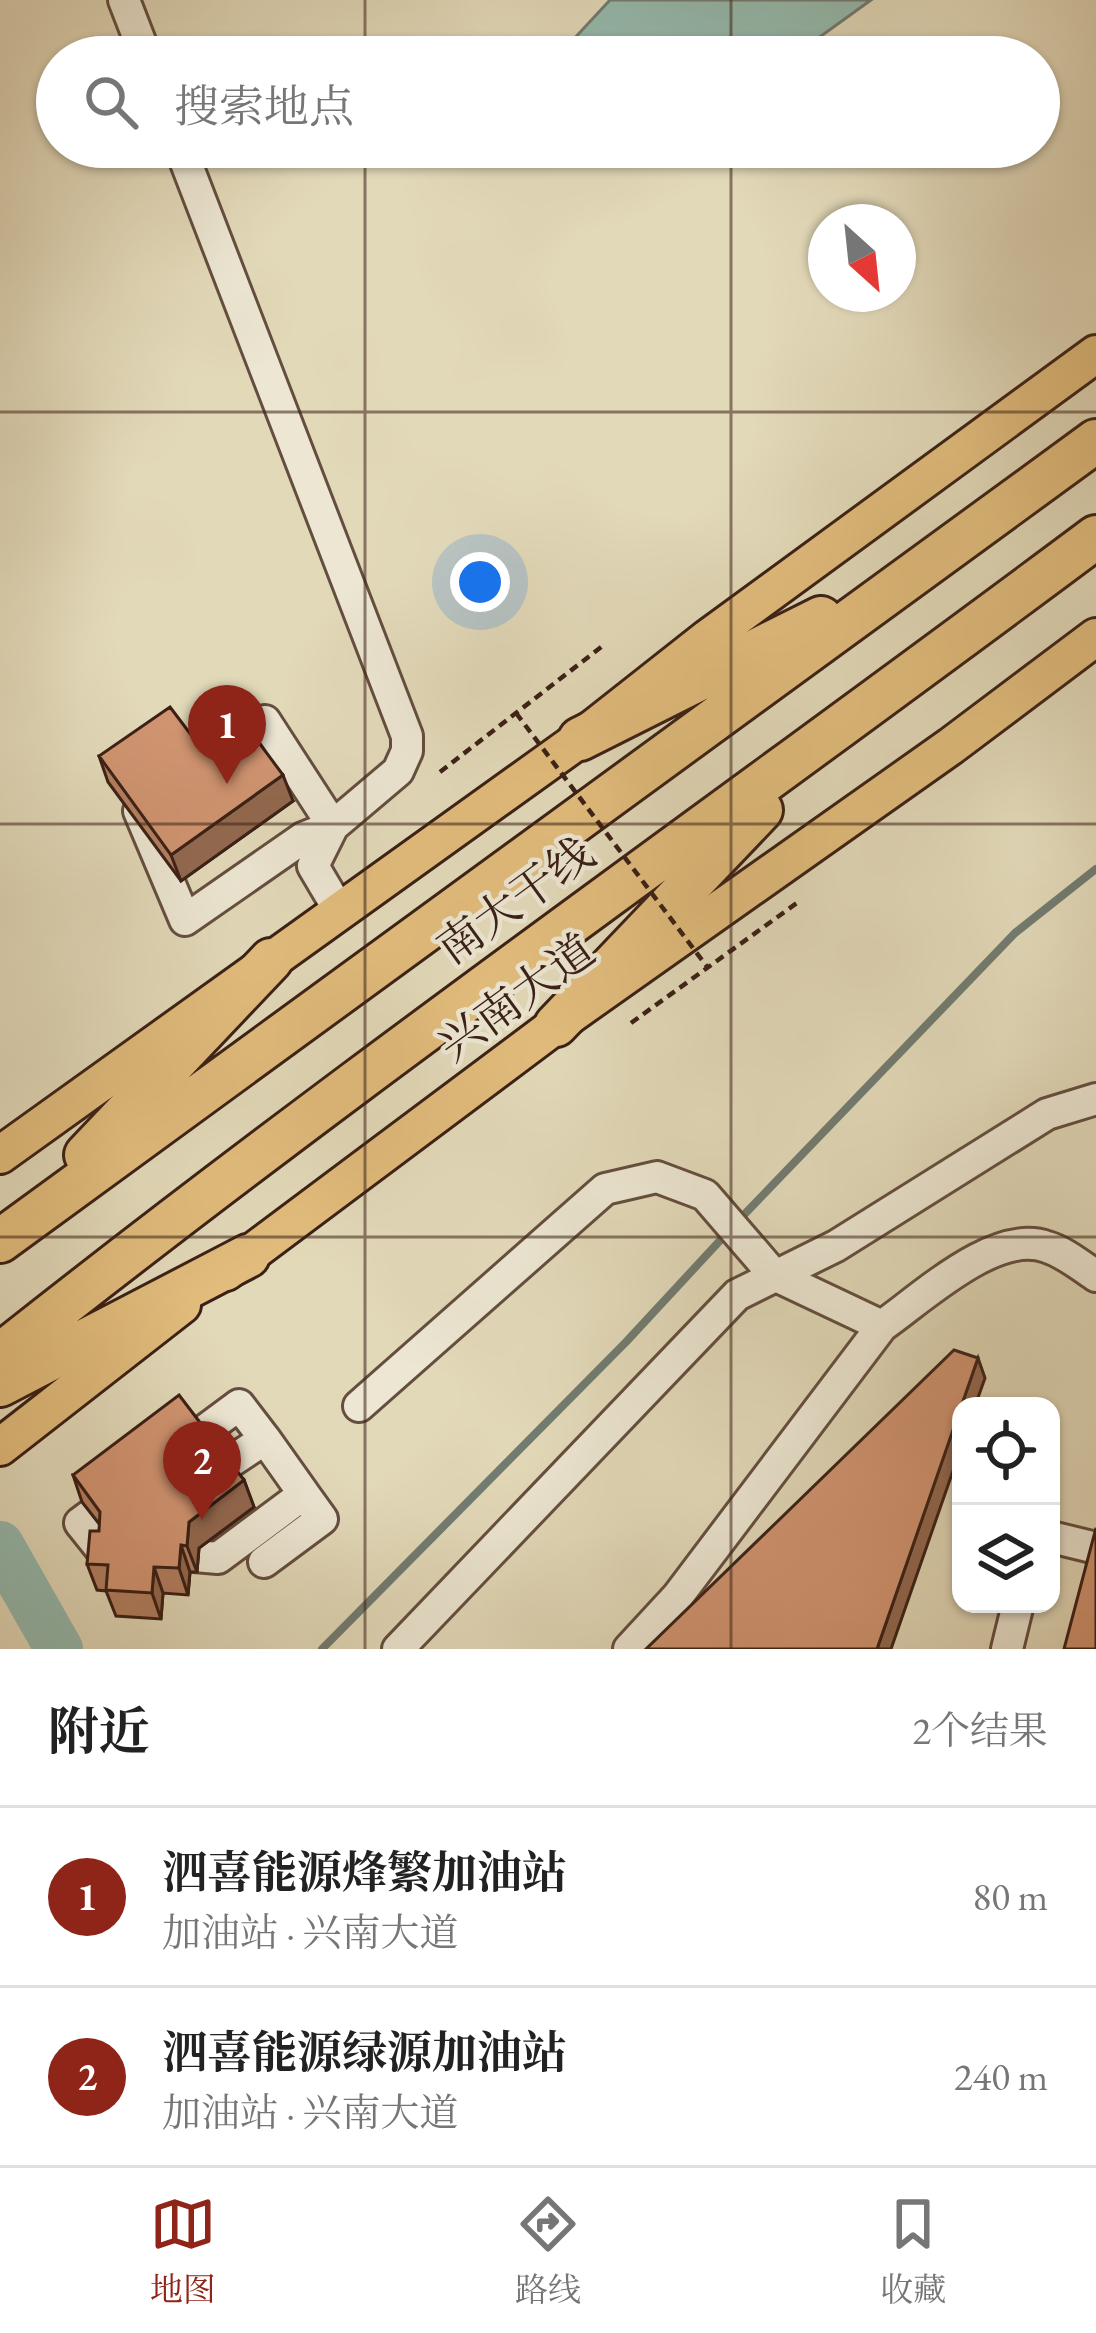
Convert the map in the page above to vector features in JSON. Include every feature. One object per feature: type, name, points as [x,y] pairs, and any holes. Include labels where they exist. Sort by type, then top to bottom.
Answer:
[{"type":"highway","name":"南大干线","points":[[9,1234],[1096,441]]},
{"type":"highway","name":"南大干线","points":[[0,1355],[179,1213],[490,980],[832,735],[1096,537]]},
{"type":"highway","points":[[580,739],[934,561]]},
{"type":"highway","points":[[556,1025],[832,735]]},
{"type":"highway","points":[[9,1234],[271,960]]},
{"type":"highway","points":[[0,1385],[248,1256]]},
{"type":"main road","points":[[0,1155],[580,739],[708,638],[1096,354]]},
{"type":"main road","name":"兴南大道","points":[[0,1447],[556,1025],[951,746],[1096,637]]},
{"type":"street","points":[[124,0],[138,36]]},
{"type":"street","points":[[188,168],[407,736],[407,751],[398,771],[333,826],[303,838],[185,920],[167,851],[139,811],[265,721],[280,768],[333,826]]},
{"type":"street","points":[[333,826],[313,866],[339,910]]},
{"type":"street","points":[[398,1649],[766,1264],[836,1246],[1047,1114],[1096,1100]]},
{"type":"street","points":[[359,1406],[605,1190],[657,1177],[706,1195],[766,1264],[882,1327]]},
{"type":"street","points":[[629,1649],[677,1597],[882,1327],[984,1255],[1017,1243],[1046,1246],[1096,1276]]},
{"type":"street","points":[[264,1562],[322,1519],[265,1439],[239,1405],[80,1523],[100,1548],[218,1558],[304,1494]]},
{"type":"street","points":[[100,1548],[265,1439]]},
{"type":"street","points":[[1060,1539],[1096,1548]]},
{"type":"street","points":[[1007,1649],[1016,1613]]},
{"type":"path","points":[[440,772],[605,644]]},
{"type":"path","points":[[516,713],[708,968]]},
{"type":"path","points":[[631,1023],[801,900]]},
{"type":"water","points":[[610,0],[871,0],[821,36],[577,36]]},
{"type":"building","points":[[170,707],[198,744],[240,717],[283,775],[171,855],[99,756]]},
{"type":"building","points":[[954,1350],[978,1358],[964,1397],[952,1397],[952,1433],[877,1649],[646,1649]]},
{"type":"building","points":[[179,1395],[244,1480],[189,1522],[179,1568],[154,1567],[152,1593],[106,1590],[108,1565],[87,1564],[90,1531],[99,1531],[100,1512],[73,1475]]},
{"type":"building","points":[[1096,1528],[1096,1649],[1064,1649]]},
{"type":"waterway","points":[[737,1222],[1015,933],[1096,869]]},
{"type":"waterway","points":[[322,1649],[626,1342],[727,1233]]},
{"type":"waterway","points":[[0,1545],[59,1649]]},
{"type":"place","name":"泗喜能源烽繁加油站","points":[[227,784]]},
{"type":"place","name":"泗喜能源绿源加油站","points":[[202,1520]]}]
